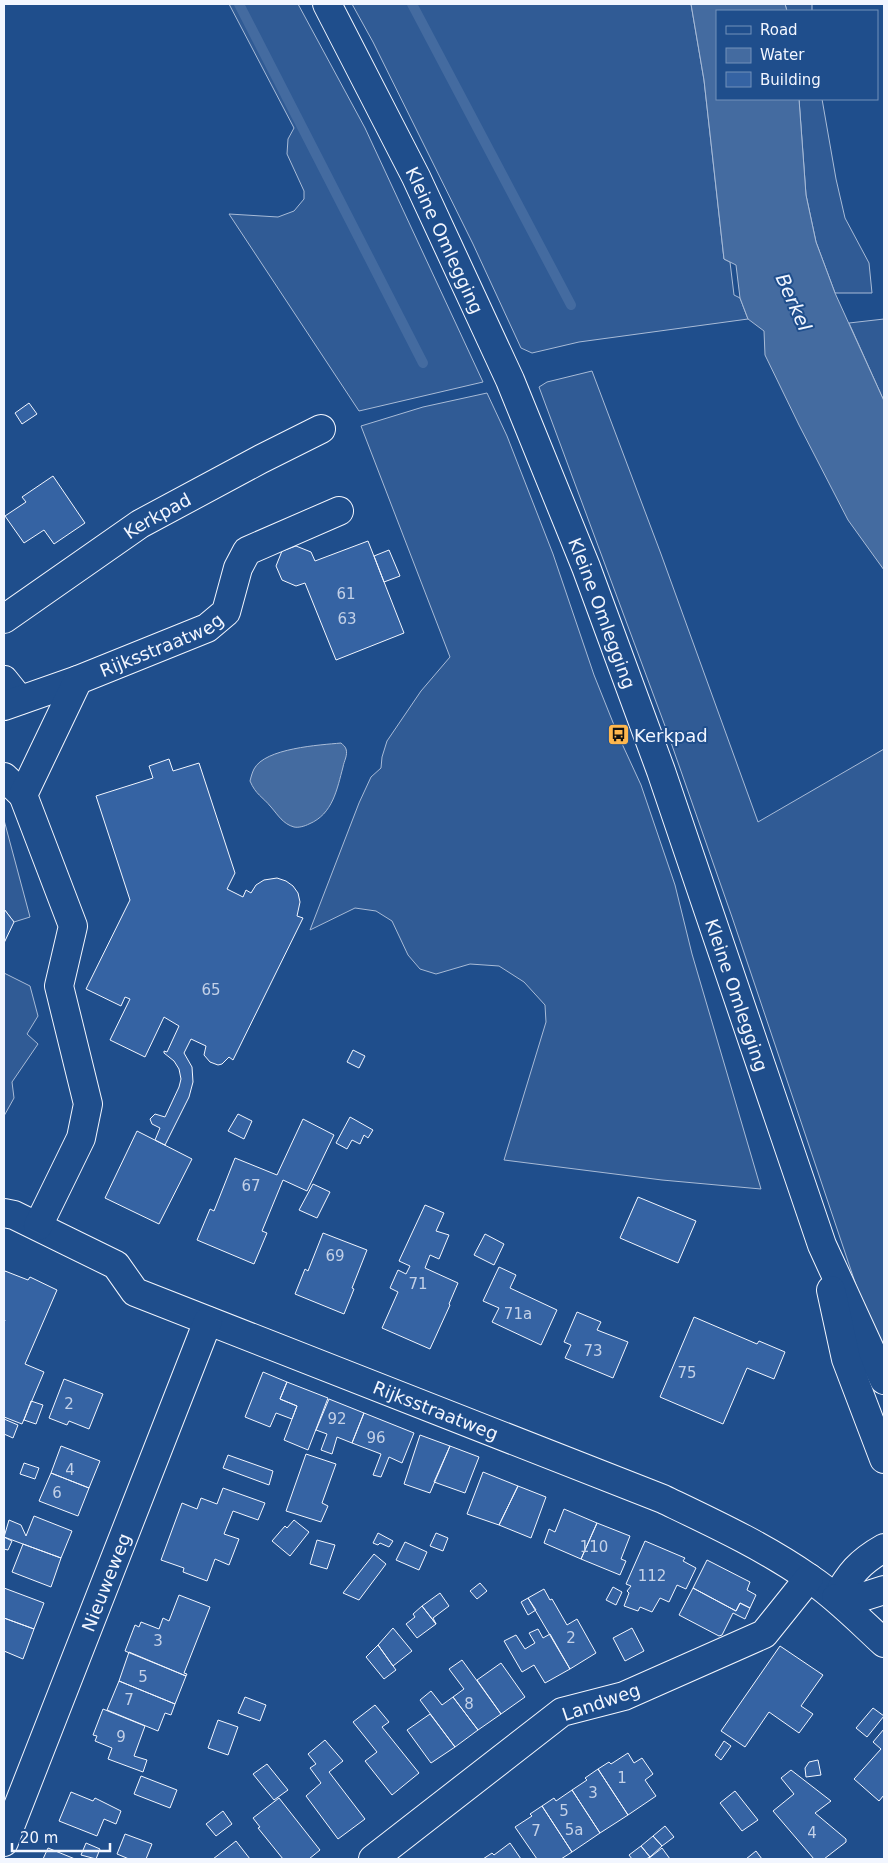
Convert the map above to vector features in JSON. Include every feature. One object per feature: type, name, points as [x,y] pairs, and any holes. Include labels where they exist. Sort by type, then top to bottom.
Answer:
[{"type":"street","name":"Kleine Omlegging","points":[[327,4],[416,178],[510,380],[586,567],[662,771],[822,1245]]},
{"type":"street","name":"Kerkpad","points":[[4,619],[140,524],[321,429]]},
{"type":"street","name":"Rijksstraatweg","points":[[9,695],[78,680],[208,628],[226,612],[238,568],[247,551],[339,511]]},
{"type":"street","name":"Rijksstraatweg","points":[[23,795],[78,680]]},
{"type":"street","points":[[4,777],[23,795],[73,926],[59,986],[88,1104],[81,1138],[38,1226]]},
{"type":"street","name":"Rijksstraatweg","points":[[4,1213],[14,1215],[38,1226],[116,1265],[135,1292],[663,1499],[730,1530],[809,1578],[836,1598],[884,1643]]},
{"type":"street","points":[[822,1245],[884,1380]]},
{"type":"street","points":[[822,1245],[846,1359],[884,1459]]},
{"type":"street","name":"Nieuweweg","points":[[4,1842],[208,1321]]},
{"type":"street","points":[[836,1598],[862,1561],[884,1548]]},
{"type":"street","name":"Landweg","points":[[373,1859],[562,1712],[624,1696],[764,1634],[809,1578]]},
{"type":"street","points":[[836,1598],[859,1598],[884,1590]]},
{"type":"shaded area","points":[[229,4],[298,4],[365,128],[483,382],[359,411],[229,214],[278,217],[294,211],[304,199],[304,191],[287,154],[288,139],[294,128]]},
{"type":"shaded area","points":[[352,4],[691,4],[704,80],[724,259],[730,262],[734,295],[740,298],[748,319],[579,342],[532,353],[521,348],[473,244],[373,42]]},
{"type":"shaded area","points":[[785,4],[812,4],[812,10],[787,10]]},
{"type":"shaded area","points":[[799,100],[822,100],[845,218],[869,263],[872,293],[835,293],[816,242],[806,195]]},
{"type":"shaded area","points":[[884,319],[884,401],[849,323]]},
{"type":"shaded area","points":[[592,371],[661,554],[758,822],[884,749],[884,1354],[860,1297],[732,917],[668,734],[539,387],[547,382]]},
{"type":"shaded area","points":[[487,393],[507,436],[553,554],[594,675],[618,735],[641,785],[675,885],[692,954],[761,1189],[662,1180],[504,1160],[546,1022],[545,1005],[524,982],[499,966],[470,964],[436,974],[420,969],[408,955],[392,921],[376,911],[355,908],[310,930],[359,803],[371,777],[381,768],[387,741],[421,691],[450,657],[361,426],[423,407]]},
{"type":"shaded area","points":[[4,820],[30,917],[14,922],[4,909]]},
{"type":"shaded area","points":[[4,973],[30,986],[38,1016],[27,1034],[38,1044],[12,1082],[14,1098],[4,1116]]},
{"type":"water","name":"Berkel","points":[[691,4],[785,4],[787,10],[716,10],[716,100],[799,100],[806,195],[816,242],[835,293],[884,401],[884,570],[848,520],[799,425],[765,355],[764,331],[748,319],[740,298],[736,265],[724,259],[704,80]]},
{"type":"water","points":[[341,743],[346,748],[346,756],[333,800],[324,814],[307,825],[300,827],[290,826],[278,816],[252,786],[250,781],[254,769],[269,756],[294,749]]},
{"type":"building","points":[[29,403],[37,414],[22,424],[15,413]]},
{"type":"building","points":[[53,476],[85,523],[54,544],[44,530],[24,543],[5,516],[26,502],[22,497]]},
{"type":"building","points":[[368,541],[404,633],[336,660],[305,583],[296,586],[282,580],[276,566],[282,551],[296,546],[311,552],[315,561]]},
{"type":"building","points":[[389,550],[400,576],[384,582],[374,556]]},
{"type":"building","points":[[169,759],[173,771],[199,763],[235,873],[227,889],[243,897],[246,890],[251,893],[256,885],[264,880],[277,878],[286,881],[298,893],[300,902],[297,916],[303,918],[233,1060],[229,1057],[222,1064],[218,1065],[210,1062],[204,1055],[206,1046],[191,1039],[184,1053],[192,1067],[193,1082],[189,1097],[165,1145],[155,1140],[160,1128],[152,1124],[150,1119],[155,1114],[165,1117],[179,1087],[181,1079],[179,1069],[164,1051],[167,1052],[179,1026],[164,1017],[145,1057],[110,1040],[130,999],[125,997],[121,1006],[86,989],[130,900],[96,796],[153,778],[149,766]]},
{"type":"building","points":[[4,909],[14,922],[4,943]]},
{"type":"building","points":[[353,1050],[365,1056],[359,1068],[347,1062]]},
{"type":"building","points":[[238,1114],[252,1121],[244,1139],[228,1131]]},
{"type":"building","points":[[350,1117],[373,1130],[368,1138],[364,1135],[360,1144],[352,1140],[347,1149],[336,1143]]},
{"type":"building","points":[[303,1119],[334,1135],[307,1191],[283,1180],[262,1231],[267,1233],[254,1264],[197,1240],[210,1209],[214,1211],[235,1158],[277,1175]]},
{"type":"building","points":[[137,1131],[192,1159],[159,1224],[105,1198]]},
{"type":"building","points":[[313,1184],[330,1192],[317,1218],[299,1210]]},
{"type":"building","points":[[638,1197],[696,1221],[678,1263],[620,1238]]},
{"type":"building","points":[[425,1205],[444,1213],[436,1231],[449,1235],[439,1259],[430,1255],[425,1268],[458,1283],[430,1349],[382,1328],[398,1292],[390,1288],[398,1270],[406,1274],[410,1266],[399,1261]]},
{"type":"building","points":[[323,1233],[367,1250],[344,1314],[295,1294],[305,1269],[308,1271]]},
{"type":"building","points":[[485,1234],[504,1244],[494,1265],[474,1255]]},
{"type":"building","points":[[499,1267],[516,1275],[510,1288],[557,1310],[541,1345],[492,1322],[499,1308],[483,1301]]},
{"type":"building","points":[[5,1271],[28,1280],[30,1277],[57,1290],[25,1364],[44,1372],[22,1424],[4,1417]]},
{"type":"building","points":[[577,1312],[601,1322],[597,1330],[628,1342],[613,1378],[565,1358],[571,1345],[564,1342]]},
{"type":"building","points":[[694,1317],[757,1344],[759,1341],[785,1352],[774,1379],[747,1368],[723,1424],[660,1397]]},
{"type":"building","points":[[263,1372],[287,1382],[280,1399],[297,1406],[292,1419],[276,1413],[270,1427],[245,1417]]},
{"type":"building","points":[[64,1379],[103,1394],[89,1429],[69,1421],[67,1425],[49,1418]]},
{"type":"building","points":[[287,1382],[328,1398],[308,1450],[284,1440],[297,1406],[280,1399]]},
{"type":"building","points":[[329,1399],[364,1413],[352,1443],[337,1437],[332,1454],[321,1450],[327,1434],[316,1430]]},
{"type":"building","points":[[31,1401],[43,1405],[36,1424],[24,1420]]},
{"type":"building","points":[[364,1413],[414,1433],[402,1463],[389,1457],[381,1477],[373,1475],[381,1454],[352,1443]]},
{"type":"building","points":[[4,1419],[18,1425],[13,1438],[4,1434]]},
{"type":"building","points":[[420,1435],[450,1446],[430,1493],[404,1484]]},
{"type":"building","points":[[61,1446],[100,1461],[89,1488],[51,1473]]},
{"type":"building","points":[[450,1446],[479,1457],[465,1493],[434,1482]]},
{"type":"building","points":[[306,1454],[336,1464],[322,1503],[328,1506],[321,1522],[286,1511]]},
{"type":"building","points":[[228,1455],[273,1471],[269,1485],[223,1468]]},
{"type":"building","points":[[24,1463],[39,1468],[35,1479],[20,1474]]},
{"type":"building","points":[[483,1472],[518,1486],[499,1525],[467,1514]]},
{"type":"building","points":[[51,1473],[89,1488],[78,1516],[39,1501]]},
{"type":"building","points":[[518,1486],[546,1497],[531,1538],[499,1525]]},
{"type":"building","points":[[223,1488],[265,1503],[258,1520],[233,1511],[224,1534],[239,1539],[229,1565],[215,1559],[207,1581],[183,1572],[184,1568],[161,1560],[182,1503],[197,1509],[201,1498],[217,1504]]},
{"type":"building","points":[[564,1509],[597,1523],[581,1559],[544,1543],[549,1529],[555,1532]]},
{"type":"building","points":[[34,1516],[72,1531],[61,1558],[4,1537],[9,1520],[21,1525],[26,1536]]},
{"type":"building","points":[[294,1520],[309,1532],[290,1556],[272,1541],[285,1526],[287,1528]]},
{"type":"building","points":[[597,1523],[630,1536],[621,1559],[626,1561],[620,1575],[581,1559]]},
{"type":"building","points":[[378,1533],[393,1541],[389,1547],[380,1543],[378,1545],[373,1543]]},
{"type":"building","points":[[436,1533],[448,1538],[443,1551],[430,1546]]},
{"type":"building","points":[[4,1537],[12,1541],[8,1550],[4,1549]]},
{"type":"building","points":[[317,1540],[335,1545],[327,1569],[310,1564]]},
{"type":"building","points":[[645,1541],[685,1558],[683,1561],[696,1568],[686,1589],[677,1585],[669,1602],[660,1598],[652,1612],[640,1607],[638,1611],[624,1606],[629,1593],[627,1591],[631,1586],[626,1584]]},
{"type":"building","points":[[405,1542],[427,1552],[419,1570],[396,1560]]},
{"type":"building","points":[[23,1544],[61,1558],[51,1587],[12,1572]]},
{"type":"building","points":[[374,1554],[386,1564],[359,1600],[343,1593]]},
{"type":"building","points":[[707,1560],[750,1582],[747,1590],[756,1595],[750,1608],[740,1603],[736,1611],[693,1588]]},
{"type":"building","points":[[480,1583],[487,1591],[477,1599],[470,1591]]},
{"type":"building","points":[[613,1587],[622,1592],[616,1605],[606,1600]]},
{"type":"building","points":[[4,1588],[44,1603],[34,1629],[4,1618]]},
{"type":"building","points":[[693,1588],[736,1611],[740,1603],[750,1608],[745,1619],[733,1613],[722,1635],[719,1636],[679,1615]]},
{"type":"building","points":[[544,1589],[567,1625],[577,1619],[596,1653],[570,1669],[528,1598]]},
{"type":"building","points":[[440,1593],[449,1606],[433,1618],[436,1624],[422,1606]]},
{"type":"building","points":[[179,1595],[210,1607],[184,1673],[187,1674],[186,1676],[125,1651],[135,1625],[139,1627],[141,1622],[159,1629],[163,1618],[169,1621]]},
{"type":"building","points":[[528,1598],[536,1610],[528,1615],[521,1602]]},
{"type":"building","points":[[422,1606],[436,1624],[417,1638],[406,1624],[415,1617],[413,1614]]},
{"type":"building","points":[[4,1618],[34,1629],[23,1659],[4,1651]]},
{"type":"building","points":[[393,1628],[412,1651],[393,1666],[378,1645]]},
{"type":"building","points":[[632,1628],[644,1651],[625,1661],[613,1638]]},
{"type":"building","points":[[538,1629],[543,1638],[550,1634],[570,1669],[545,1683],[534,1665],[522,1672],[504,1641],[516,1635],[525,1649],[535,1643],[529,1633]]},
{"type":"building","points":[[378,1645],[396,1670],[384,1679],[366,1657]]},
{"type":"building","points":[[780,1646],[823,1675],[801,1706],[813,1714],[799,1733],[769,1712],[745,1747],[721,1731]]},
{"type":"building","points":[[129,1652],[186,1676],[175,1704],[119,1681]]},
{"type":"building","points":[[462,1660],[501,1714],[478,1730],[453,1697],[464,1689],[449,1669]]},
{"type":"building","points":[[501,1663],[525,1697],[501,1714],[477,1680]]},
{"type":"building","points":[[119,1681],[175,1704],[171,1715],[165,1713],[158,1731],[107,1710]]},
{"type":"building","points":[[431,1691],[442,1705],[453,1697],[478,1730],[455,1747],[420,1700]]},
{"type":"building","points":[[245,1697],[266,1705],[260,1721],[238,1713]]},
{"type":"building","points":[[375,1705],[389,1722],[382,1727],[419,1773],[392,1795],[365,1761],[377,1752],[353,1722]]},
{"type":"building","points":[[873,1708],[884,1716],[867,1737],[856,1728]]},
{"type":"building","points":[[103,1709],[145,1726],[134,1756],[147,1760],[143,1772],[108,1759],[112,1748],[95,1741],[97,1736],[93,1735]]},
{"type":"building","points":[[430,1714],[455,1747],[431,1763],[407,1730]]},
{"type":"building","points":[[218,1720],[238,1727],[228,1755],[208,1748]]},
{"type":"building","points":[[884,1729],[884,1795],[879,1801],[854,1779],[881,1749],[873,1742]]},
{"type":"building","points":[[325,1740],[343,1761],[329,1772],[365,1819],[338,1839],[306,1796],[321,1783],[310,1768],[316,1764],[308,1754]]},
{"type":"building","points":[[724,1741],[731,1746],[721,1760],[715,1755]]},
{"type":"building","points":[[628,1753],[634,1763],[642,1758],[653,1774],[645,1780],[656,1796],[628,1815],[598,1769],[609,1762],[611,1764]]},
{"type":"building","points":[[818,1760],[821,1775],[806,1777],[805,1768],[809,1762]]},
{"type":"building","points":[[267,1764],[288,1790],[274,1800],[253,1774]]},
{"type":"building","points":[[598,1769],[628,1815],[600,1833],[572,1790],[587,1780],[585,1778]]},
{"type":"building","points":[[791,1770],[831,1801],[815,1813],[846,1839],[846,1842],[824,1859],[814,1859],[773,1811],[794,1794],[781,1778]]},
{"type":"building","points":[[141,1776],[177,1790],[170,1808],[134,1794]]},
{"type":"building","points":[[572,1790],[600,1833],[572,1852],[542,1806],[554,1798],[556,1801]]},
{"type":"building","points":[[735,1791],[758,1820],[742,1831],[720,1803]]},
{"type":"building","points":[[71,1792],[93,1801],[95,1798],[121,1811],[116,1824],[104,1819],[97,1836],[59,1821]]},
{"type":"building","points":[[279,1798],[320,1850],[309,1859],[283,1859],[258,1828],[260,1827],[253,1818]]},
{"type":"building","points":[[542,1806],[572,1852],[561,1859],[537,1859],[515,1827],[532,1816],[530,1814]]},
{"type":"building","points":[[223,1811],[232,1824],[216,1836],[206,1824]]},
{"type":"building","points":[[665,1826],[674,1837],[662,1846],[653,1836]]},
{"type":"building","points":[[125,1834],[152,1844],[146,1859],[129,1859],[117,1854]]},
{"type":"building","points":[[653,1836],[662,1846],[650,1857],[641,1846]]},
{"type":"building","points":[[236,1841],[250,1859],[213,1859]]},
{"type":"building","points":[[86,1843],[100,1849],[96,1859],[81,1855]]},
{"type":"building","points":[[510,1843],[521,1859],[483,1859],[492,1853],[494,1855]]},
{"type":"building","points":[[641,1846],[650,1857],[646,1859],[632,1859],[629,1855]]},
{"type":"building","points":[[48,1848],[75,1859],[43,1859]]},
{"type":"building","points":[[662,1848],[670,1859],[648,1859]]},
{"type":"building","points":[[756,1851],[762,1859],[746,1859]]},
{"type":"waterway","points":[[239,4],[423,363]]},
{"type":"waterway","points":[[412,4],[571,305]]},
{"type":"place","name":"Kerkpad","points":[[618,735]]}]
